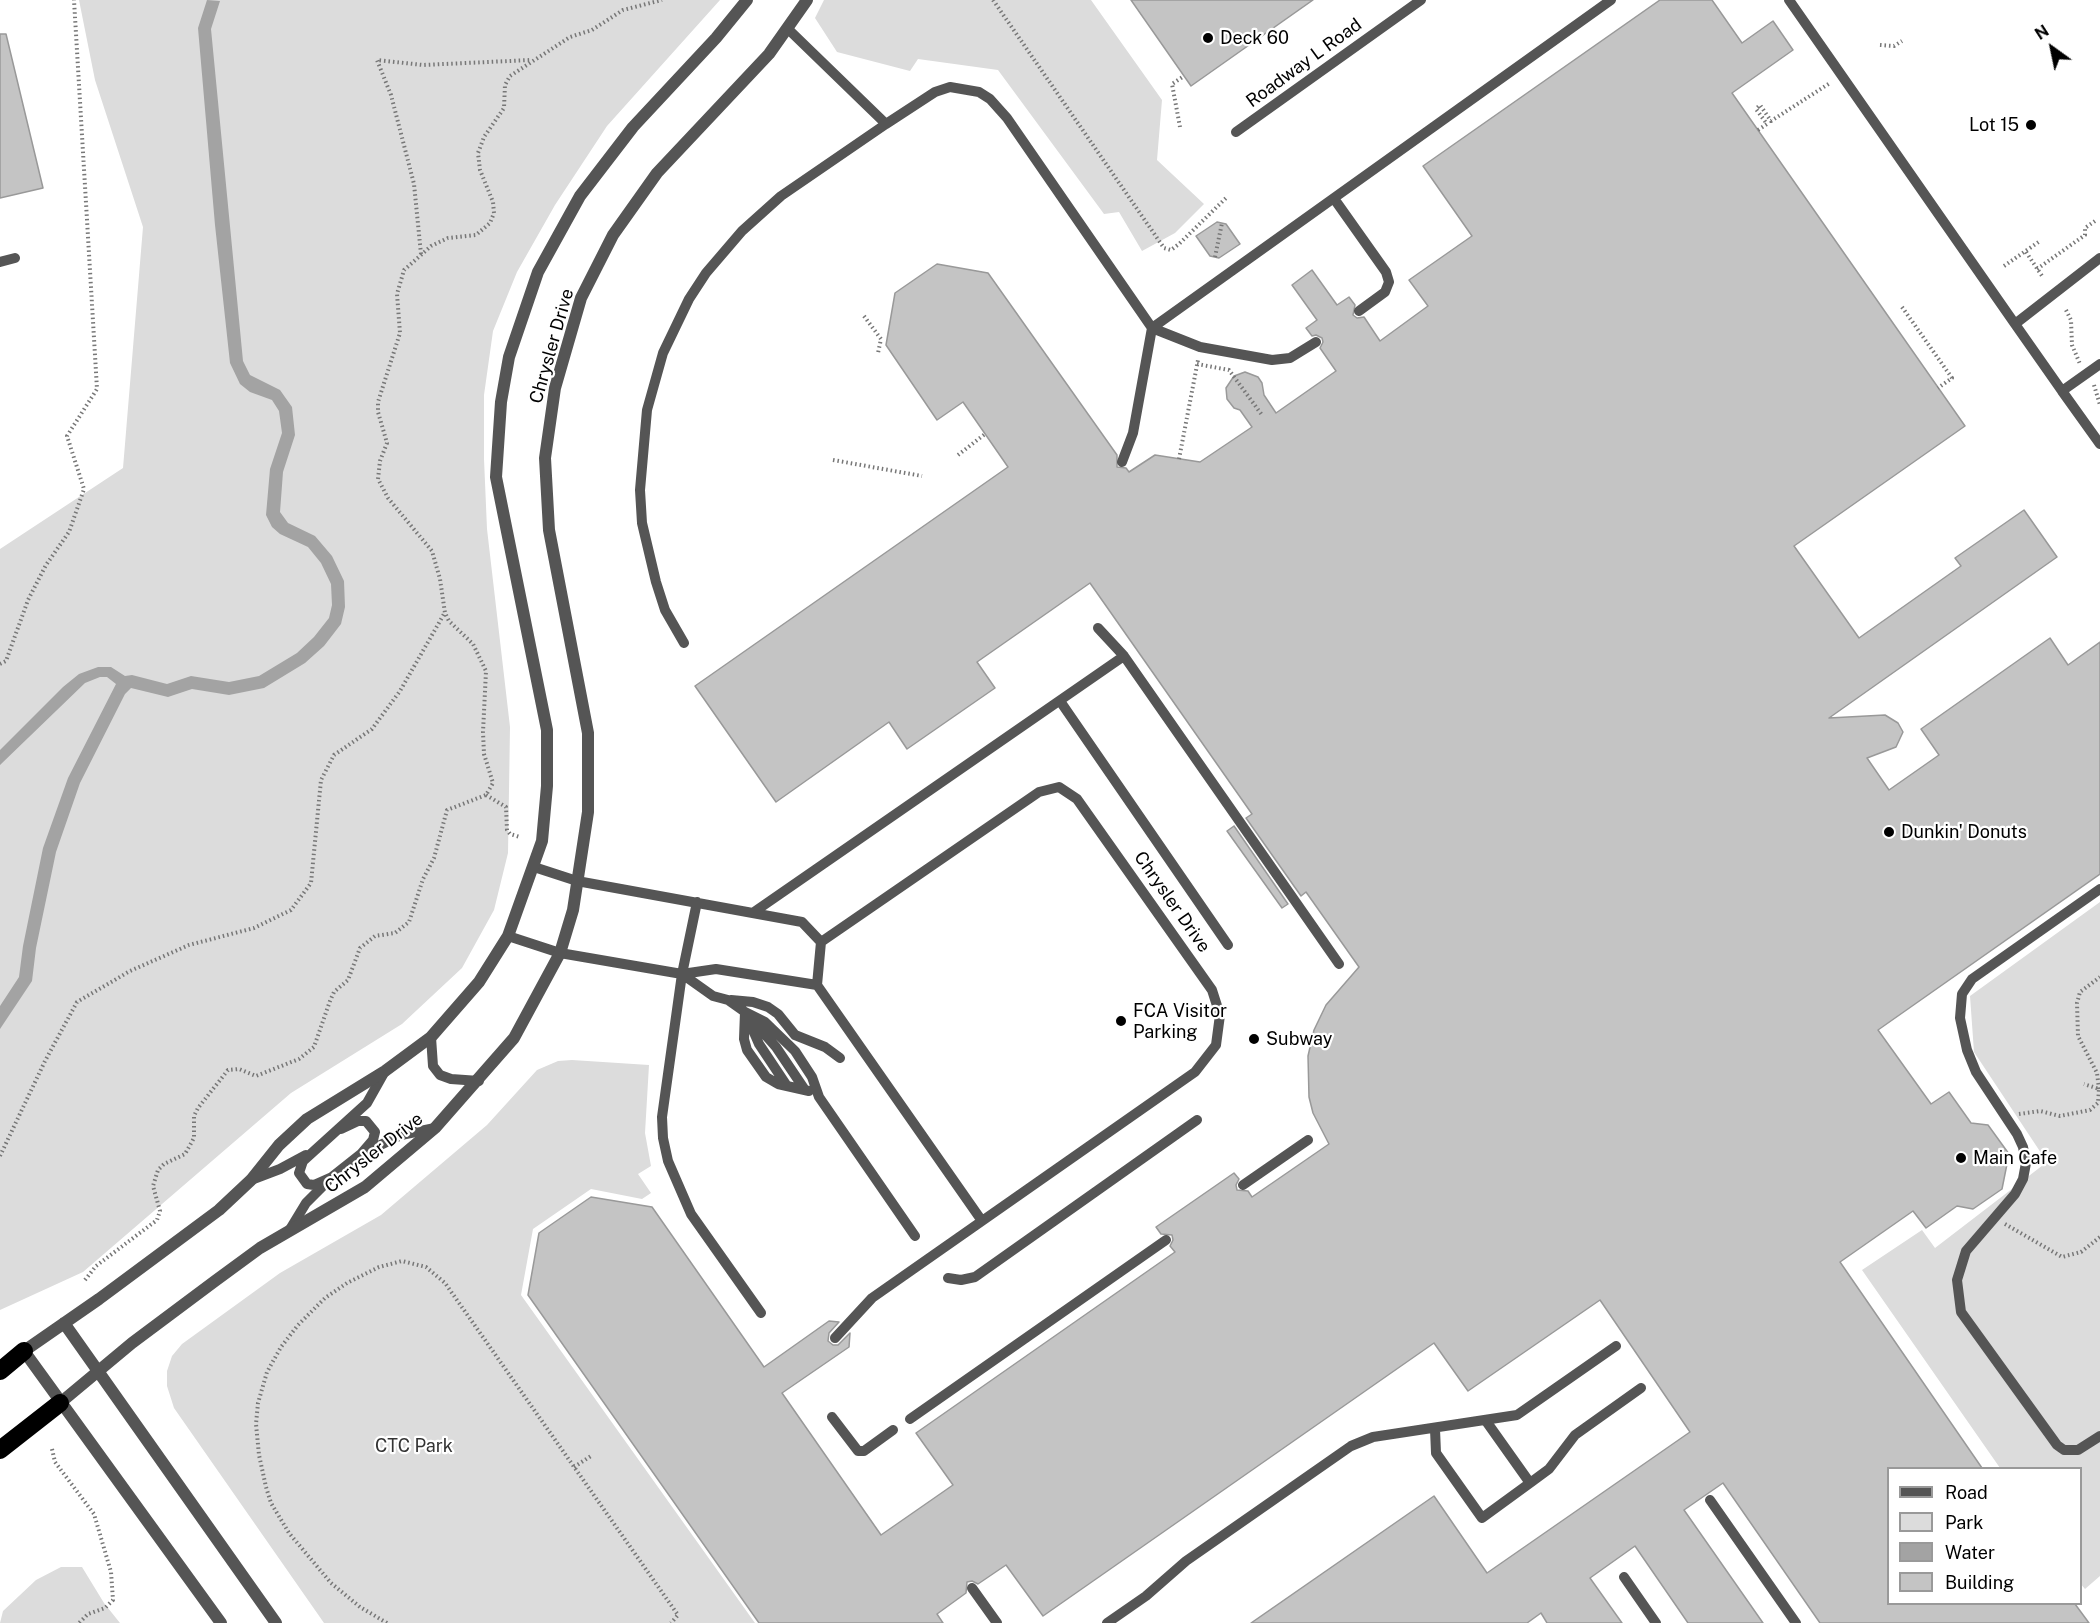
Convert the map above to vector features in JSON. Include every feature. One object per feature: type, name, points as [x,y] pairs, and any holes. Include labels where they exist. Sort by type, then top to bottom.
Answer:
[{"type":"highway","points":[[0,1366],[24,1351]]},
{"type":"highway","points":[[0,1371],[24,1351]]},
{"type":"highway","points":[[0,1450],[60,1403]]},
{"type":"street","name":"Chrysler Drive","points":[[24,1351],[200,1224],[252,1180],[279,1145],[307,1119],[386,1071],[431,1037],[479,982],[508,936],[534,867],[543,832],[547,786],[547,730],[496,477],[501,402],[509,357],[538,272],[580,196],[633,127],[716,38],[747,0]]},
{"type":"street","name":"Chrysler Drive","points":[[60,1403],[214,1281],[289,1232],[365,1187],[435,1128],[514,1038],[560,953],[573,910],[588,812],[588,733],[549,531],[545,458],[555,388],[581,298],[614,235],[657,173],[769,54],[807,0]]},
{"type":"street","points":[[64,1323],[276,1623]]},
{"type":"street","points":[[24,1351],[220,1623]]},
{"type":"lane","name":"Roadway L Road","points":[[1236,132],[1421,0]]},
{"type":"lane","points":[[1122,462],[1133,433],[1152,328],[1335,200],[1412,140],[1611,0]]},
{"type":"lane","points":[[1789,0],[2062,391],[2096,429],[2100,444]]},
{"type":"lane","points":[[788,29],[886,124]]},
{"type":"lane","points":[[684,643],[665,610],[642,523],[640,490],[647,410],[663,353],[689,299],[706,273],[742,231],[782,196],[935,92],[950,87],[965,88],[990,99],[1020,136],[1152,328],[1200,347],[1272,360],[1290,358],[1316,342]]},
{"type":"lane","points":[[1335,200],[1386,272],[1389,282],[1385,292],[1359,311]]},
{"type":"lane","points":[[0,262],[15,258]]},
{"type":"lane","points":[[2015,324],[2100,258]]},
{"type":"lane","points":[[2062,391],[2100,364]]},
{"type":"lane","points":[[1098,628],[1124,656],[1340,964]]},
{"type":"lane","points":[[754,912],[1124,656]]},
{"type":"lane","points":[[1060,701],[1228,945]]},
{"type":"lane","name":"Chrysler Drive","points":[[821,942],[1039,792],[1059,787],[1077,798],[1212,990],[1220,1015],[1216,1045],[1195,1072],[872,1298],[835,1338]]},
{"type":"lane","points":[[534,867],[577,881],[802,922],[821,942],[817,985],[982,1221]]},
{"type":"lane","points":[[2100,890],[1972,979],[1962,994],[1960,1026],[1967,1050],[1976,1072],[2023,1147],[2026,1163],[2023,1179],[2015,1194],[1966,1251],[1957,1280],[1961,1312],[2057,1445],[2064,1450],[2078,1450],[2100,1436]]},
{"type":"lane","points":[[697,902],[682,974],[662,1117],[668,1161],[691,1214],[761,1313]]},
{"type":"lane","points":[[508,936],[560,953],[682,974],[716,969],[817,985]]},
{"type":"lane","points":[[682,974],[713,996],[753,1002],[768,1008],[778,1014],[795,1035],[825,1047],[840,1058]]},
{"type":"lane","points":[[728,1000],[765,1022],[795,1051],[812,1077],[819,1097],[915,1236]]},
{"type":"lane","points":[[745,1012],[744,1039],[747,1050],[766,1077],[787,1086],[806,1090],[819,1097]]},
{"type":"lane","points":[[745,1012],[776,1047],[806,1090]]},
{"type":"lane","points":[[431,1037],[433,1066],[440,1075],[452,1079],[478,1081]]},
{"type":"lane","points":[[252,1180],[280,1169],[312,1152],[341,1129],[367,1103],[386,1071]]},
{"type":"lane","points":[[948,1278],[962,1281],[975,1277],[1197,1120]]},
{"type":"lane","points":[[289,1232],[306,1203],[374,1140],[375,1132],[372,1125],[366,1121],[358,1121],[341,1129]]},
{"type":"lane","points":[[361,1154],[401,1136],[435,1128]]},
{"type":"lane","points":[[1243,1185],[1308,1140]]},
{"type":"lane","points":[[312,1152],[300,1167],[302,1180],[314,1185],[332,1177]]},
{"type":"lane","points":[[910,1419],[1166,1240]]},
{"type":"lane","points":[[1107,1623],[1146,1596],[1186,1561],[1351,1446],[1373,1437],[1510,1417],[1530,1408],[1616,1346]]},
{"type":"lane","points":[[1435,1429],[1436,1453],[1482,1518],[1549,1469],[1575,1435],[1641,1388]]},
{"type":"lane","points":[[832,1417],[858,1451],[864,1451],[893,1430]]},
{"type":"lane","points":[[1486,1421],[1530,1483]]},
{"type":"lane","points":[[1710,1500],[1796,1623]]},
{"type":"lane","points":[[1624,1578],[1656,1623]]},
{"type":"lane","points":[[972,1588],[997,1623]]},
{"type":"path","points":[[0,664],[6,661],[37,582],[69,532],[73,521],[84,489],[67,436],[98,389],[74,0]]},
{"type":"path","points":[[85,1280],[96,1266],[157,1220],[160,1211],[153,1186],[158,1170],[164,1164],[185,1154],[194,1138],[194,1116],[198,1108],[228,1070],[239,1069],[256,1076],[299,1059],[314,1047],[334,992],[348,980],[360,948],[375,936],[395,933],[409,922],[423,879],[434,858],[447,810],[486,795],[493,783],[484,754],[486,671],[473,644],[449,621],[445,613],[441,602],[440,579],[432,552],[388,498],[378,479],[380,461],[387,443],[378,412],[378,402],[400,333],[397,294],[404,270],[438,241],[476,236],[490,223],[494,213],[493,202],[477,162],[479,146],[504,108],[505,84],[510,76],[562,41],[592,30],[623,10],[662,0]]},
{"type":"path","points":[[993,0],[1164,248],[1171,250],[1179,244],[1226,198]]},
{"type":"path","points":[[1880,45],[1894,46],[1902,41]]},
{"type":"path","points":[[422,254],[414,184],[391,94],[377,60],[423,65],[535,60]]},
{"type":"path","points":[[1179,127],[1172,84],[1184,76]]},
{"type":"path","points":[[1758,130],[1767,124],[1756,109],[1760,105],[1771,121],[1830,83]]},
{"type":"path","points":[[2037,269],[2085,235],[2085,228],[2095,221]]},
{"type":"path","points":[[1215,257],[1222,223]]},
{"type":"path","points":[[2004,266],[2040,241]]},
{"type":"path","points":[[2026,251],[2042,276]]},
{"type":"path","points":[[1902,307],[1952,378],[1938,388]]},
{"type":"path","points":[[2066,310],[2071,320],[2073,350],[2080,365]]},
{"type":"path","points":[[864,316],[880,339],[878,353]]},
{"type":"path","points":[[1179,459],[1197,362],[1229,370],[1262,415]]},
{"type":"path","points":[[2093,384],[2100,405]]},
{"type":"path","points":[[958,455],[985,434]]},
{"type":"path","points":[[833,460],[922,476]]},
{"type":"path","points":[[0,1156],[45,1060],[77,1002],[130,971],[189,945],[254,928],[291,910],[311,883],[321,780],[334,755],[372,729],[379,720],[400,691],[445,613]]},
{"type":"path","points":[[486,795],[506,807],[507,830],[510,834],[520,837]]},
{"type":"path","points":[[2008,1120],[2018,1114],[2032,1111],[2063,1116],[2090,1110],[2099,1103],[2097,1074],[2078,1036],[2077,1003],[2080,992],[2100,978]]},
{"type":"path","points":[[2084,1083],[2099,1089]]},
{"type":"path","points":[[1996,1217],[2062,1257],[2081,1252],[2100,1237]]},
{"type":"path","points":[[387,1623],[344,1594],[301,1550],[272,1503],[261,1466],[256,1414],[267,1372],[292,1332],[325,1298],[347,1283],[387,1264],[415,1262],[431,1270],[445,1283],[678,1614],[671,1623]]},
{"type":"path","points":[[52,1449],[58,1466],[94,1514],[111,1572],[113,1600],[105,1608],[87,1614],[79,1623]]},
{"type":"path","points":[[574,1467],[591,1456]]},
{"type":"green space","points":[[79,0],[720,0],[607,126],[555,205],[517,272],[493,331],[484,395],[487,529],[510,727],[508,853],[494,910],[462,968],[402,1024],[291,1093],[83,1272],[0,1310],[0,549],[123,468],[143,227],[95,80]]},
{"type":"green space","points":[[824,0],[1091,0],[1162,100],[1157,160],[1204,204],[1175,233],[1142,251],[1119,212],[1104,214],[998,70],[918,59],[910,71],[837,52],[815,18]]},
{"type":"green space","points":[[2100,902],[2100,1576],[2085,1589],[2082,1585],[2082,1467],[1999,1467],[1862,1270],[1922,1230],[1935,1248],[2047,1162],[1974,1052],[1970,996]]},
{"type":"green space","name":"CTC Park","points":[[558,1061],[649,1065],[645,1133],[651,1166],[638,1174],[651,1193],[642,1199],[591,1189],[533,1229],[521,1295],[755,1623],[324,1623],[174,1408],[167,1386],[167,1371],[172,1356],[182,1344],[280,1273],[381,1215],[487,1125],[537,1070]]},
{"type":"green space","points":[[61,1567],[82,1567],[104,1603],[120,1623],[0,1623],[3,1611],[36,1580]]},
{"type":"water","points":[[207,0],[220,1],[211,29],[243,361],[250,375],[280,390],[292,407],[295,435],[283,472],[280,512],[288,523],[315,536],[332,556],[344,581],[345,607],[341,624],[324,646],[305,663],[264,688],[229,695],[192,689],[168,697],[131,688],[125,694],[80,783],[56,852],[36,948],[32,981],[0,1029],[0,1006],[19,977],[43,848],[68,778],[116,684],[107,677],[100,677],[85,683],[0,765],[0,750],[79,674],[98,667],[111,667],[125,676],[132,675],[167,684],[191,676],[229,682],[259,676],[297,653],[314,637],[329,618],[332,605],[331,584],[321,563],[308,547],[280,534],[272,527],[266,515],[270,469],[282,433],[279,411],[272,400],[250,392],[240,384],[230,363],[215,225],[198,28]]},
{"type":"building","name":"Deck 60","points":[[1131,0],[1313,0],[1191,86]]},
{"type":"building","points":[[1660,0],[1712,0],[1742,43],[1773,21],[1793,50],[1732,93],[1965,426],[1794,546],[1859,638],[1961,566],[1955,558],[2024,510],[2057,557],[1829,718],[1885,715],[1898,723],[1903,732],[1896,747],[1867,758],[1889,790],[1939,755],[1921,729],[2050,638],[2068,665],[2100,642],[2100,874],[1878,1030],[1931,1104],[1949,1092],[1971,1123],[1988,1125],[2009,1154],[2002,1189],[1973,1209],[1957,1206],[1926,1228],[1913,1211],[1840,1262],[1981,1467],[1887,1467],[1887,1605],[2076,1605],[2089,1623],[1820,1623],[1723,1483],[1684,1510],[1763,1623],[1688,1623],[1635,1546],[1590,1578],[1622,1623],[1547,1623],[1541,1613],[1527,1623],[1251,1623],[1434,1496],[1487,1573],[1690,1432],[1600,1300],[1468,1391],[1434,1343],[1043,1616],[1006,1565],[978,1584],[972,1581],[967,1582],[966,1593],[937,1614],[943,1623],[759,1623],[528,1295],[539,1233],[591,1197],[652,1207],[764,1367],[829,1321],[839,1322],[829,1333],[828,1341],[833,1345],[838,1345],[850,1333],[849,1347],[782,1393],[881,1535],[953,1485],[916,1433],[1175,1252],[1170,1246],[1173,1240],[1172,1235],[1161,1234],[1156,1227],[1234,1173],[1239,1179],[1236,1185],[1237,1190],[1248,1191],[1252,1197],[1329,1144],[1313,1113],[1309,1097],[1308,1056],[1314,1030],[1326,1005],[1359,967],[1306,892],[1301,896],[1246,818],[1252,814],[1090,583],[977,662],[995,688],[907,749],[889,722],[776,802],[695,686],[1008,467],[963,402],[937,420],[886,345],[895,293],[937,264],[988,273],[1117,455],[1117,467],[1126,468],[1129,472],[1155,455],[1200,462],[1252,427],[1240,410],[1234,408],[1227,399],[1226,388],[1234,376],[1245,372],[1258,377],[1262,383],[1264,395],[1276,413],[1336,371],[1320,348],[1322,338],[1312,336],[1306,328],[1317,320],[1292,285],[1312,270],[1337,305],[1349,297],[1355,305],[1353,315],[1357,318],[1364,317],[1380,341],[1428,306],[1409,280],[1472,236],[1423,166]]},
{"type":"building","points":[[0,34],[6,34],[43,188],[0,198]]},
{"type":"building","points":[[1217,222],[1226,224],[1240,244],[1219,258],[1210,256],[1196,236]]},
{"type":"building","points":[[1234,826],[1288,904],[1282,908],[1227,831]]},
{"type":"place","name":"Deck 60","points":[[1208,38]]},
{"type":"place","name":"Lot 15","points":[[2031,125]]},
{"type":"place","name":"Dunkin' Donuts","points":[[1889,832]]},
{"type":"place","name":"FCA Visitor Parking","points":[[1121,1021]]},
{"type":"place","name":"Subway","points":[[1254,1039]]},
{"type":"place","name":"Main Cafe","points":[[1961,1158]]}]
